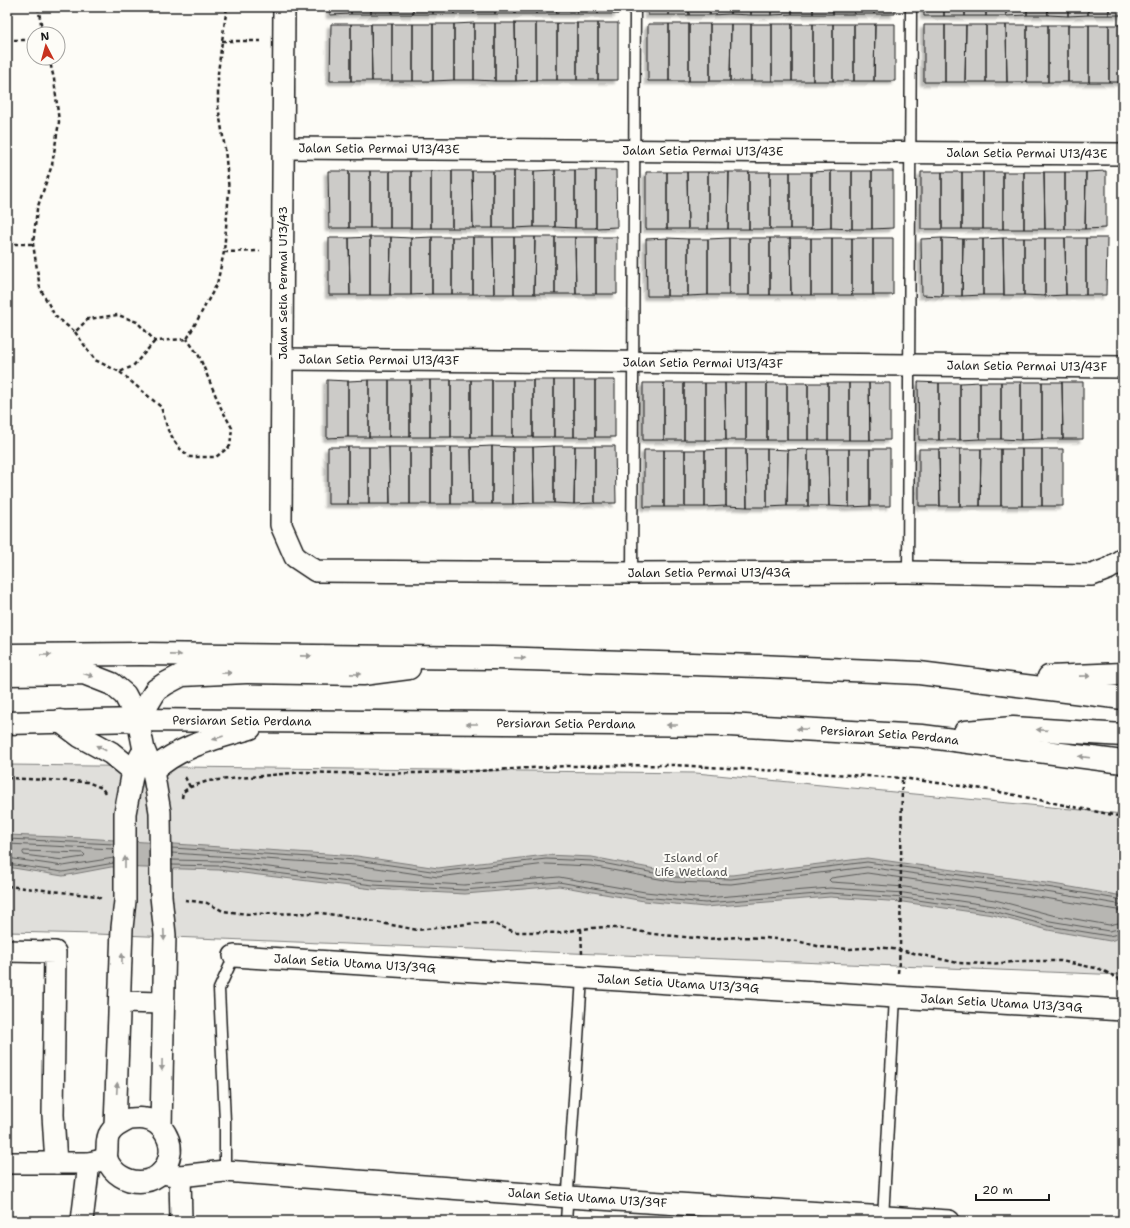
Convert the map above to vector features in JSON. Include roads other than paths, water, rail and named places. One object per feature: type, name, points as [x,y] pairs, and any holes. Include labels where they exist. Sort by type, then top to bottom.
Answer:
[{"type":"main road","points":[[7,655],[141,654],[492,658],[766,666],[919,673],[1123,698]]},
{"type":"main road","points":[[138,720],[156,690],[182,675],[246,672],[363,674],[492,658]]},
{"type":"main road","points":[[7,674],[84,673],[112,684],[125,694],[138,720]]},
{"type":"main road","points":[[976,679],[1123,674]]},
{"type":"main road","name":"Persiaran Setia Perdana","points":[[7,723],[138,720],[730,725],[922,736],[1123,762]]},
{"type":"main road","points":[[60,721],[80,736],[143,771],[186,749],[268,722]]},
{"type":"main road","points":[[922,736],[1013,728],[1123,735]]},
{"type":"street","name":"Jalan Setia Permai U13/43","points":[[284,7],[281,525],[295,557]]},
{"type":"street","name":"Jalan Setia Permai U13/43E","points":[[284,148],[1123,154]]},
{"type":"street","name":"Jalan Setia Permai U13/43F","points":[[282,359],[1123,367]]},
{"type":"street","name":"Jalan Setia Permai U13/43G","points":[[295,557],[316,571],[632,573],[908,572],[1092,575],[1108,569],[1123,559]]},
{"type":"street","points":[[115,1127],[124,909],[125,813],[143,771],[144,750],[138,720]]},
{"type":"street","points":[[143,771],[160,812],[161,896],[164,935],[161,1127],[169,1142],[171,1174],[181,1221]]},
{"type":"street","points":[[7,951],[55,952],[53,1115],[56,1163]]},
{"type":"street","name":"Jalan Setia Utama U13/39G","points":[[234,956],[1123,1010]]},
{"type":"street","points":[[120,1002],[164,1003]]},
{"type":"street","points":[[82,1221],[98,1161],[109,1134],[115,1127],[129,1119],[146,1119],[161,1127]]},
{"type":"street","points":[[7,1163],[98,1161],[130,1182],[147,1181],[171,1174]]},
{"type":"street","name":"Jalan Setia Utama U13/39F","points":[[171,1174],[225,1171],[883,1219],[949,1221]]},
{"type":"lane","points":[[632,573],[635,7]]},
{"type":"lane","points":[[908,572],[911,7]]},
{"type":"lane","points":[[225,1171],[225,1121],[219,989],[234,956]]},
{"type":"lane","points":[[566,1221],[582,978]]},
{"type":"lane","points":[[883,1219],[896,997]]},
{"type":"water","points":[[7,835],[84,838],[357,856],[438,868],[546,855],[592,857],[676,873],[732,875],[867,858],[1053,884],[1123,896],[1123,937],[1110,941],[1048,930],[993,915],[903,902],[830,897],[705,907],[644,901],[559,886],[465,894],[373,889],[219,870],[111,867],[63,876],[7,867]]},
{"type":"park label","name":"Island of Life Wetland","points":[[691,865]]}]
